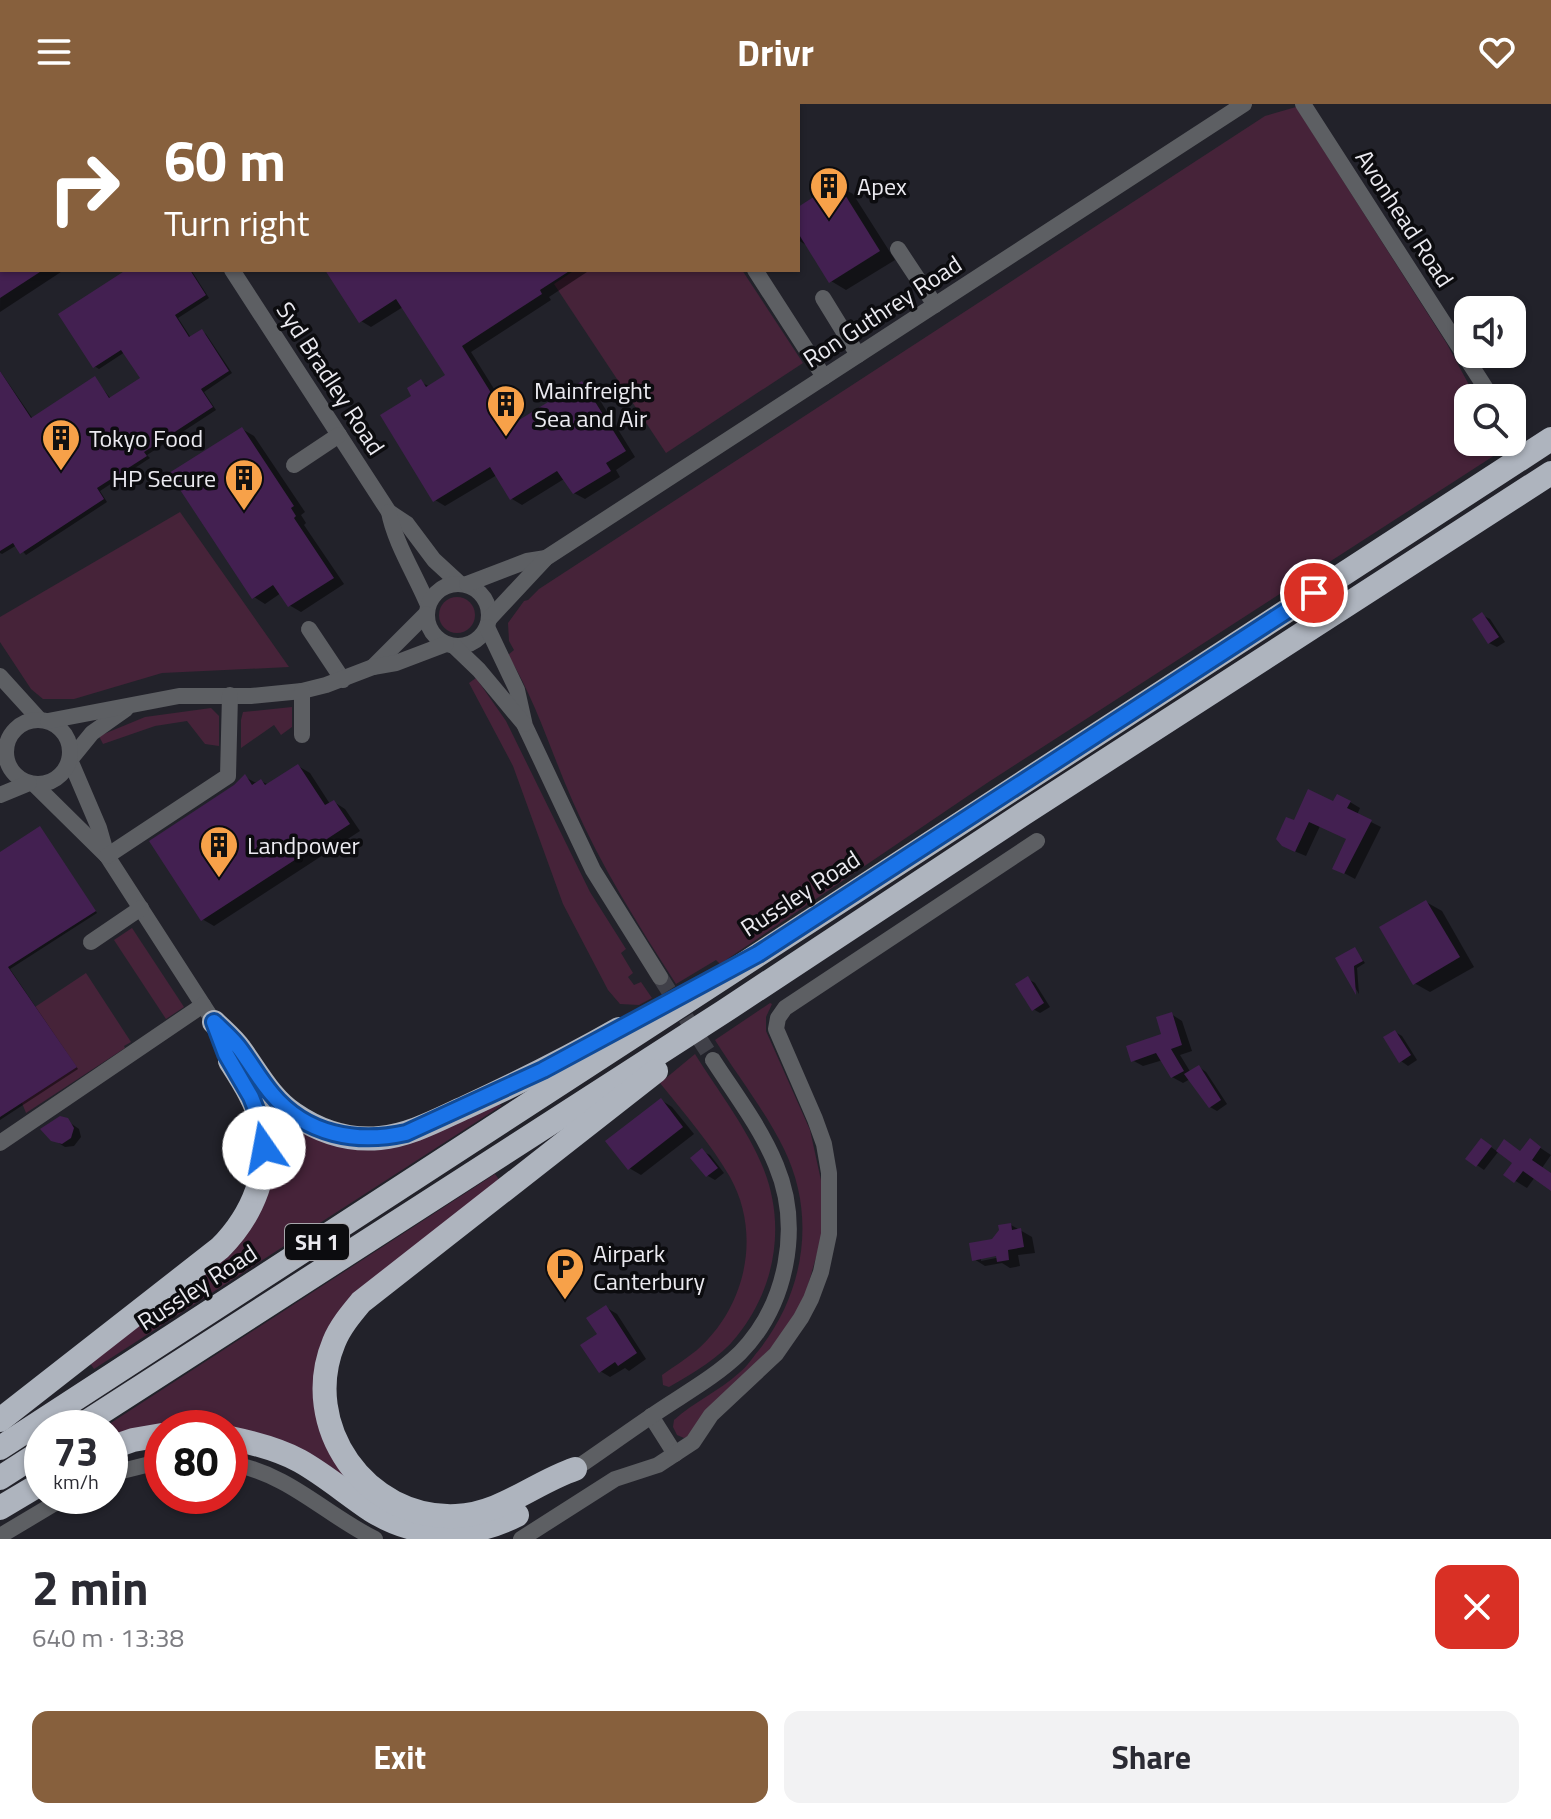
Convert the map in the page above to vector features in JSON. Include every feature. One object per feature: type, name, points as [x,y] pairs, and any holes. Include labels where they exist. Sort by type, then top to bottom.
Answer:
[{"type":"highway","name":"Russley Road","points":[[0,1448],[1551,439]]},
{"type":"highway","name":"SH 1","points":[[105,1410],[1551,473]]},
{"type":"highway","points":[[209,1014],[238,1046],[273,1096],[292,1113],[314,1127],[335,1135],[360,1139],[383,1138],[420,1127],[499,1091],[758,954]]},
{"type":"highway","points":[[575,1469],[549,1478],[506,1505],[473,1515],[434,1515],[399,1506],[367,1485],[351,1469],[329,1426],[324,1403],[326,1370],[333,1343],[361,1302],[387,1279],[665,1063],[723,1012]]},
{"type":"highway","points":[[0,1420],[220,1248],[234,1235],[247,1215],[262,1174],[264,1148],[261,1122],[209,1014]]},
{"type":"highway","points":[[248,1443],[279,1451],[299,1461],[388,1520],[440,1534],[474,1532],[505,1522],[557,1490],[575,1469]]},
{"type":"highway","points":[[0,1478],[24,1463]]},
{"type":"highway","points":[[0,1508],[24,1494]]},
{"type":"street","name":"Ron Guthrey Road","points":[[488,622],[546,558],[1244,104]]},
{"type":"street","name":"Avonhead Road","points":[[1303,104],[1483,384]]},
{"type":"street","points":[[898,249],[935,305]]},
{"type":"street","name":"Syd Bradley Road","points":[[233,272],[389,512],[392,528],[410,562],[427,609]]},
{"type":"street","points":[[756,272],[824,377]]},
{"type":"street","points":[[823,298],[858,355]]},
{"type":"street","points":[[294,465],[339,435]]},
{"type":"street","name":"Syd Bradley Road","points":[[389,512],[407,524],[434,560],[463,584]]},
{"type":"street","name":"Ron Guthrey Road","points":[[463,584],[527,561],[546,558]]},
{"type":"street","points":[[373,667],[444,586],[463,584],[481,594],[486,601],[488,622],[517,690],[525,726],[593,870],[660,977]]},
{"type":"street","points":[[427,609],[432,632],[479,670],[525,726]]},
{"type":"street","points":[[4,752],[18,726],[179,696],[263,696],[302,691],[450,645],[475,642],[488,622]]},
{"type":"street","points":[[309,629],[343,680]]},
{"type":"street","points":[[0,676],[44,720],[64,732],[71,750],[70,760],[99,828],[107,856]]},
{"type":"street","points":[[302,691],[302,735]]},
{"type":"street","points":[[107,856],[228,776],[230,695]]},
{"type":"street","points":[[0,795],[61,776],[92,733],[127,708]]},
{"type":"street","points":[[0,727],[4,752],[12,772],[32,784],[107,856],[209,1014],[0,1143]]},
{"type":"street","points":[[521,1539],[615,1479],[658,1465],[693,1442],[711,1415],[754,1376],[786,1341],[811,1299],[825,1252],[831,1203],[824,1144],[776,1029],[778,1018],[785,1008],[1037,841]]},
{"type":"street","points":[[91,942],[141,908]]},
{"type":"street","points":[[575,1469],[716,1373],[742,1350],[762,1324],[777,1293],[787,1254],[788,1213],[777,1168],[768,1148],[713,1060]]},
{"type":"street","points":[[651,1416],[675,1454]]},
{"type":"street","points":[[248,1468],[267,1473],[290,1485],[375,1539]]},
{"type":"street","points":[[0,1536],[37,1514]]},
{"type":"shaded area","points":[[1296,107],[1447,344],[1454,357],[1454,368],[1460,368],[1468,384],[1454,384],[1454,456],[1493,456],[987,783],[720,964],[716,960],[676,984],[621,895],[584,826],[535,709],[508,655],[514,650],[509,641],[508,623],[524,601],[539,589],[1265,116]]},
{"type":"shaded area","points":[[572,272],[743,272],[803,363],[666,453],[554,284]]},
{"type":"shaded area","points":[[180,512],[289,667],[162,673],[74,699],[43,699],[31,689],[0,642],[0,617]]},
{"type":"shaded area","points":[[457,597],[469,603],[475,615],[469,627],[457,633],[445,627],[439,615],[445,603]]},
{"type":"shaded area","points":[[476,678],[506,721],[590,892],[626,949],[621,953],[633,973],[628,977],[634,985],[641,982],[652,998],[639,1005],[620,1004],[608,990],[563,904],[513,766],[469,683]]},
{"type":"shaded area","points":[[292,707],[292,727],[281,735],[274,725],[241,748],[243,712]]},
{"type":"shaded area","points":[[211,708],[219,716],[219,746],[205,744],[187,721],[155,726],[103,744],[99,736],[145,717]]},
{"type":"shaded area","points":[[132,928],[184,1007],[166,1019],[114,940]]},
{"type":"shaded area","points":[[86,973],[131,1042],[26,1113],[22,1103],[35,1007]]},
{"type":"shaded area","points":[[770,1003],[766,1031],[810,1130],[824,1194],[823,1233],[802,1306],[780,1338],[684,1438],[677,1435],[674,1420],[745,1368],[759,1350],[787,1304],[801,1253],[800,1201],[784,1149],[715,1040]]},
{"type":"shaded area","points":[[695,1054],[741,1125],[764,1170],[771,1191],[775,1235],[768,1278],[750,1318],[723,1351],[669,1387],[663,1385],[662,1375],[697,1350],[714,1333],[727,1313],[744,1269],[747,1245],[740,1199],[730,1177],[660,1083]]},
{"type":"shaded area","points":[[259,1099],[338,1143],[498,1099],[501,1106],[94,1369],[88,1360],[259,1206]]},
{"type":"shaded area","points":[[495,1174],[500,1181],[321,1354],[345,1474],[340,1480],[248,1435],[248,1410],[144,1410],[144,1432],[128,1435],[128,1412]]},
{"type":"building","name":"Apex","points":[[837,182],[880,251],[829,283],[800,236],[800,206]]},
{"type":"building","points":[[0,272],[40,272],[0,298]]},
{"type":"building","points":[[123,272],[191,272],[206,295],[175,315],[189,337],[202,329],[229,371],[201,389],[213,407],[144,452],[147,456],[97,488],[104,499],[20,554],[13,543],[0,551],[0,371],[31,418],[95,376],[109,398],[140,378],[121,350],[93,368],[58,314]]},
{"type":"building","name":"Mainfreight Sea and Air","points":[[326,272],[568,272],[540,290],[542,294],[462,346],[511,425],[582,381],[626,451],[606,463],[611,471],[573,494],[557,471],[510,500],[490,467],[433,502],[380,415],[411,396],[407,388],[421,379],[426,387],[445,375],[396,299],[359,323]]},
{"type":"building","name":"HP Secure","points":[[242,427],[294,506],[291,508],[296,516],[294,518],[334,578],[288,607],[273,585],[252,599],[169,473]]},
{"type":"building","points":[[1482,612],[1499,637],[1488,644],[1472,619]]},
{"type":"building","name":"Landpower","points":[[298,764],[325,805],[334,800],[350,824],[201,921],[149,841],[234,785],[245,774],[252,785],[261,779],[265,785]]},
{"type":"building","points":[[1308,789],[1333,801],[1337,794],[1351,801],[1347,808],[1372,820],[1344,874],[1332,869],[1346,839],[1309,822],[1295,852],[1276,839],[1286,817],[1294,820]]},
{"type":"building","points":[[40,826],[96,911],[8,967],[77,1067],[0,1117],[0,852]]},
{"type":"building","points":[[1426,900],[1460,957],[1413,985],[1379,927]]},
{"type":"building","points":[[1355,947],[1363,961],[1354,966],[1356,995],[1335,958]]},
{"type":"building","points":[[1028,976],[1044,1003],[1032,1011],[1015,984]]},
{"type":"building","points":[[1172,1012],[1182,1045],[1171,1049],[1184,1071],[1171,1078],[1156,1053],[1131,1062],[1126,1046],[1161,1034],[1156,1017]]},
{"type":"building","points":[[1395,1030],[1411,1055],[1399,1063],[1383,1037]]},
{"type":"building","points":[[1199,1065],[1221,1100],[1209,1108],[1184,1074]]},
{"type":"building","points":[[661,1098],[683,1127],[628,1170],[605,1141]]},
{"type":"building","points":[[60,1116],[68,1118],[74,1128],[71,1138],[62,1144],[51,1141],[40,1129]]},
{"type":"building","points":[[1481,1138],[1492,1146],[1476,1167],[1465,1159]]},
{"type":"building","points":[[1530,1138],[1541,1147],[1532,1160],[1551,1173],[1551,1191],[1523,1171],[1514,1183],[1503,1175],[1512,1163],[1496,1151],[1504,1139],[1520,1151]]},
{"type":"building","points":[[702,1148],[718,1168],[706,1177],[690,1158]]},
{"type":"building","points":[[1011,1223],[1012,1230],[1021,1228],[1024,1247],[1008,1250],[1009,1260],[997,1262],[996,1256],[972,1261],[969,1243],[992,1239],[999,1230],[998,1225]]},
{"type":"building","points":[[606,1305],[637,1353],[618,1366],[615,1362],[599,1373],[580,1345],[597,1334],[586,1318]]},
{"type":"tunnel","points":[[660,977],[713,1060]]},
{"type":"place","name":"Apex","points":[[829,220]]},
{"type":"place","name":"Mainfreight Sea and Air","points":[[506,438]]},
{"type":"place","name":"Tokyo Food","points":[[61,472]]},
{"type":"place","name":"HP Secure","points":[[244,512]]},
{"type":"place","name":"Landpower","points":[[219,879]]},
{"type":"place","name":"Airpark Canterbury","points":[[565,1301]]},
{"type":"route","points":[[264,1148],[261,1122],[251,1097],[226,1054],[214,1022],[238,1046],[273,1096],[314,1127],[335,1135],[360,1139],[406,1133],[543,1070],[758,954],[1314,593]]}]
